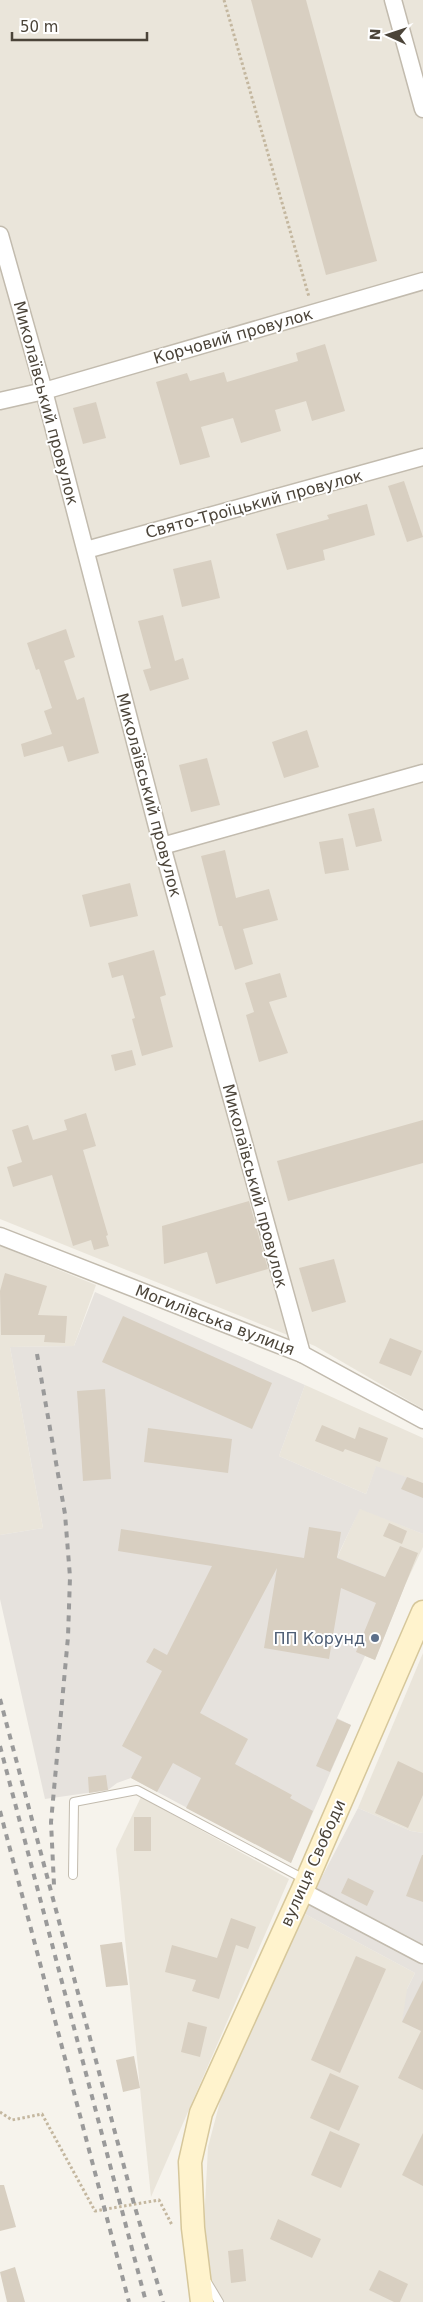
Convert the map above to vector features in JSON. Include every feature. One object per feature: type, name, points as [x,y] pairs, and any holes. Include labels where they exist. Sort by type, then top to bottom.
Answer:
[{"type":"street","points":[[393,0],[423,109]]},
{"type":"street","name":"Миколаївський провулок","points":[[0,235],[44,391],[162,846],[302,1354]]},
{"type":"street","name":"Корчовий провулок","points":[[0,401],[44,391],[423,281]]},
{"type":"street","name":"Свято-Троїцький провулок","points":[[86,550],[423,458]]},
{"type":"street","points":[[162,846],[423,773]]},
{"type":"street","name":"Могилівська вулиця","points":[[0,1236],[302,1354],[423,1420]]},
{"type":"street","name":"вулиця Свободи","points":[[202,2302],[192,2228],[190,2162],[201,2113],[304,1886],[423,1612]]},
{"type":"street","points":[[304,1886],[423,1954]]},
{"type":"lane","points":[[72,1875],[74,1802],[138,1790],[304,1886]]},
{"type":"lane","points":[[197,2265],[219,2302]]},
{"type":"path","points":[[224,0],[314,312]]},
{"type":"path","points":[[0,2112],[12,2120],[42,2114],[95,2211],[159,2200],[174,2229]]},
{"type":"shaded area","points":[[0,0],[423,0],[423,1409],[315,1346],[0,1219]]},
{"type":"shaded area","points":[[0,1246],[96,1285],[74,1346],[10,1347],[43,1528],[0,1535]]},
{"type":"shaded area","points":[[95,1292],[305,1385],[279,1456],[366,1494],[376,1466],[423,1483],[423,1534],[360,1509],[337,1557],[405,1585],[375,1660],[365,1656],[337,1718],[351,1725],[291,1863],[131,1778],[117,1783],[108,1790],[45,1799],[0,1599],[0,1535],[43,1528],[10,1347],[74,1346]]},
{"type":"shaded area","points":[[305,1385],[423,1438],[423,1483],[376,1467],[366,1494],[279,1456]]},
{"type":"shaded area","points":[[360,1508],[423,1534],[423,1547],[405,1585],[337,1558]]},
{"type":"shaded area","points":[[423,1653],[423,1833],[411,1831],[358,1808]]},
{"type":"shaded area","points":[[141,1797],[289,1879],[151,2197],[116,1849]]},
{"type":"shaded area","points":[[358,1808],[411,1831],[423,1833],[423,2032],[402,2022],[407,1989],[415,1973],[303,1913]]},
{"type":"shaded area","points":[[303,1913],[415,1973],[407,1989],[423,2032],[423,2302],[215,2302],[210,2287],[204,2224],[208,2147],[226,2079]]},
{"type":"building","points":[[251,0],[306,0],[377,261],[326,275]]},
{"type":"building","points":[[325,344],[345,411],[312,421],[306,401],[275,410],[281,431],[241,443],[233,418],[201,427],[210,457],[180,465],[156,382],[187,373],[190,381],[224,372],[227,382],[298,361],[296,353]]},
{"type":"building","points":[[96,402],[106,438],[83,444],[73,408]]},
{"type":"building","points":[[404,481],[423,537],[407,542],[388,486]]},
{"type":"building","points":[[367,504],[375,535],[323,550],[325,560],[287,570],[276,534],[329,519],[327,515]]},
{"type":"building","points":[[211,560],[220,598],[182,607],[173,569]]},
{"type":"building","points":[[163,615],[175,661],[183,658],[189,679],[150,691],[143,670],[151,668],[138,621]]},
{"type":"building","points":[[66,629],[75,657],[64,661],[77,700],[84,697],[99,753],[68,762],[63,746],[24,757],[21,744],[52,734],[44,711],[52,708],[39,669],[36,670],[27,643]]},
{"type":"building","points":[[307,730],[319,767],[284,778],[272,742]]},
{"type":"building","points":[[207,758],[220,805],[191,812],[179,765]]},
{"type":"building","points":[[374,808],[382,841],[356,847],[348,814]]},
{"type":"building","points":[[343,838],[349,870],[325,874],[319,842]]},
{"type":"building","points":[[225,850],[236,898],[269,889],[278,920],[243,929],[253,964],[235,970],[222,926],[219,926],[201,856]]},
{"type":"building","points":[[130,883],[138,916],[90,927],[82,895]]},
{"type":"building","points":[[154,950],[166,995],[160,997],[173,1047],[142,1056],[132,1019],[135,1018],[123,975],[112,978],[108,963]]},
{"type":"building","points":[[280,973],[287,997],[269,1002],[288,1053],[259,1062],[246,1015],[254,1012],[245,983]]},
{"type":"building","points":[[132,1050],[136,1065],[115,1071],[111,1055]]},
{"type":"building","points":[[86,1113],[96,1146],[83,1150],[108,1235],[106,1236],[109,1246],[94,1250],[91,1240],[73,1246],[52,1175],[13,1187],[7,1167],[22,1162],[12,1130],[28,1125],[33,1140],[67,1130],[64,1120]]},
{"type":"building","points":[[423,1120],[423,1163],[288,1201],[277,1161]]},
{"type":"building","points":[[249,1201],[268,1269],[216,1284],[207,1252],[164,1264],[162,1226]]},
{"type":"building","points":[[334,1259],[346,1302],[312,1312],[299,1268]]},
{"type":"building","points":[[5,1273],[47,1286],[38,1315],[67,1316],[65,1343],[44,1342],[45,1335],[1,1335],[0,1291]]},
{"type":"building","points":[[123,1316],[272,1383],[252,1429],[102,1362]]},
{"type":"building","points":[[390,1338],[422,1351],[411,1376],[379,1363]]},
{"type":"building","points":[[105,1389],[111,1479],[83,1481],[77,1391]]},
{"type":"building","points":[[322,1425],[355,1439],[359,1427],[388,1438],[380,1462],[345,1449],[343,1452],[315,1441]]},
{"type":"building","points":[[148,1428],[232,1439],[228,1473],[144,1462]]},
{"type":"building","points":[[407,1477],[423,1483],[423,1498],[401,1489]]},
{"type":"building","points":[[389,1523],[407,1531],[402,1544],[383,1536]]},
{"type":"building","points":[[309,1527],[341,1532],[337,1558],[385,1577],[400,1546],[418,1553],[375,1660],[356,1652],[376,1603],[341,1588],[329,1659],[264,1648],[277,1568],[200,1713],[248,1739],[235,1764],[292,1795],[290,1798],[313,1811],[291,1863],[186,1808],[201,1778],[173,1763],[157,1792],[131,1778],[142,1757],[122,1746],[162,1671],[146,1662],[154,1648],[167,1655],[212,1566],[118,1551],[121,1529],[304,1558]]},
{"type":"building","points":[[337,1719],[351,1725],[330,1772],[316,1766]]},
{"type":"building","points":[[398,1761],[423,1773],[423,1795],[408,1828],[375,1813]]},
{"type":"building","points":[[106,1775],[108,1790],[89,1793],[88,1777]]},
{"type":"building","points":[[134,1817],[151,1817],[151,1851],[134,1851]]},
{"type":"building","points":[[423,1855],[423,1902],[406,1896]]},
{"type":"building","points":[[348,1878],[374,1891],[367,1906],[341,1893]]},
{"type":"building","points":[[231,1918],[256,1927],[248,1949],[236,1945],[219,1999],[192,1991],[196,1980],[165,1972],[172,1945],[217,1958]]},
{"type":"building","points":[[122,1942],[128,1985],[106,1987],[100,1945]]},
{"type":"building","points":[[356,1956],[386,1969],[340,2073],[311,2060]]},
{"type":"building","points":[[423,1980],[423,2090],[398,2078],[421,2031],[402,2022]]},
{"type":"building","points":[[188,2022],[207,2027],[200,2057],[181,2052]]},
{"type":"building","points":[[134,2056],[140,2088],[123,2092],[116,2060]]},
{"type":"building","points":[[330,2073],[359,2086],[339,2131],[310,2118]]},
{"type":"building","points":[[330,2131],[360,2144],[341,2188],[311,2175]]},
{"type":"building","points":[[423,2133],[423,2186],[402,2175]]},
{"type":"building","points":[[0,2185],[4,2185],[16,2227],[0,2231]]},
{"type":"building","points":[[278,2219],[321,2239],[312,2258],[270,2239]]},
{"type":"building","points":[[243,2249],[246,2281],[231,2283],[228,2251]]},
{"type":"building","points":[[15,2267],[25,2302],[7,2302],[0,2272]]},
{"type":"building","points":[[379,2270],[408,2284],[400,2302],[394,2302],[369,2290]]},
{"type":"railway","points":[[37,1354],[65,1514],[70,1577],[68,1637],[51,1822],[54,1885]]},
{"type":"railway","points":[[0,1699],[134,2204],[163,2302]]},
{"type":"railway","points":[[0,1746],[146,2302]]},
{"type":"railway","points":[[0,1811],[129,2302]]},
{"type":"place","name":"ПП Корунд","points":[[375,1638]]}]
